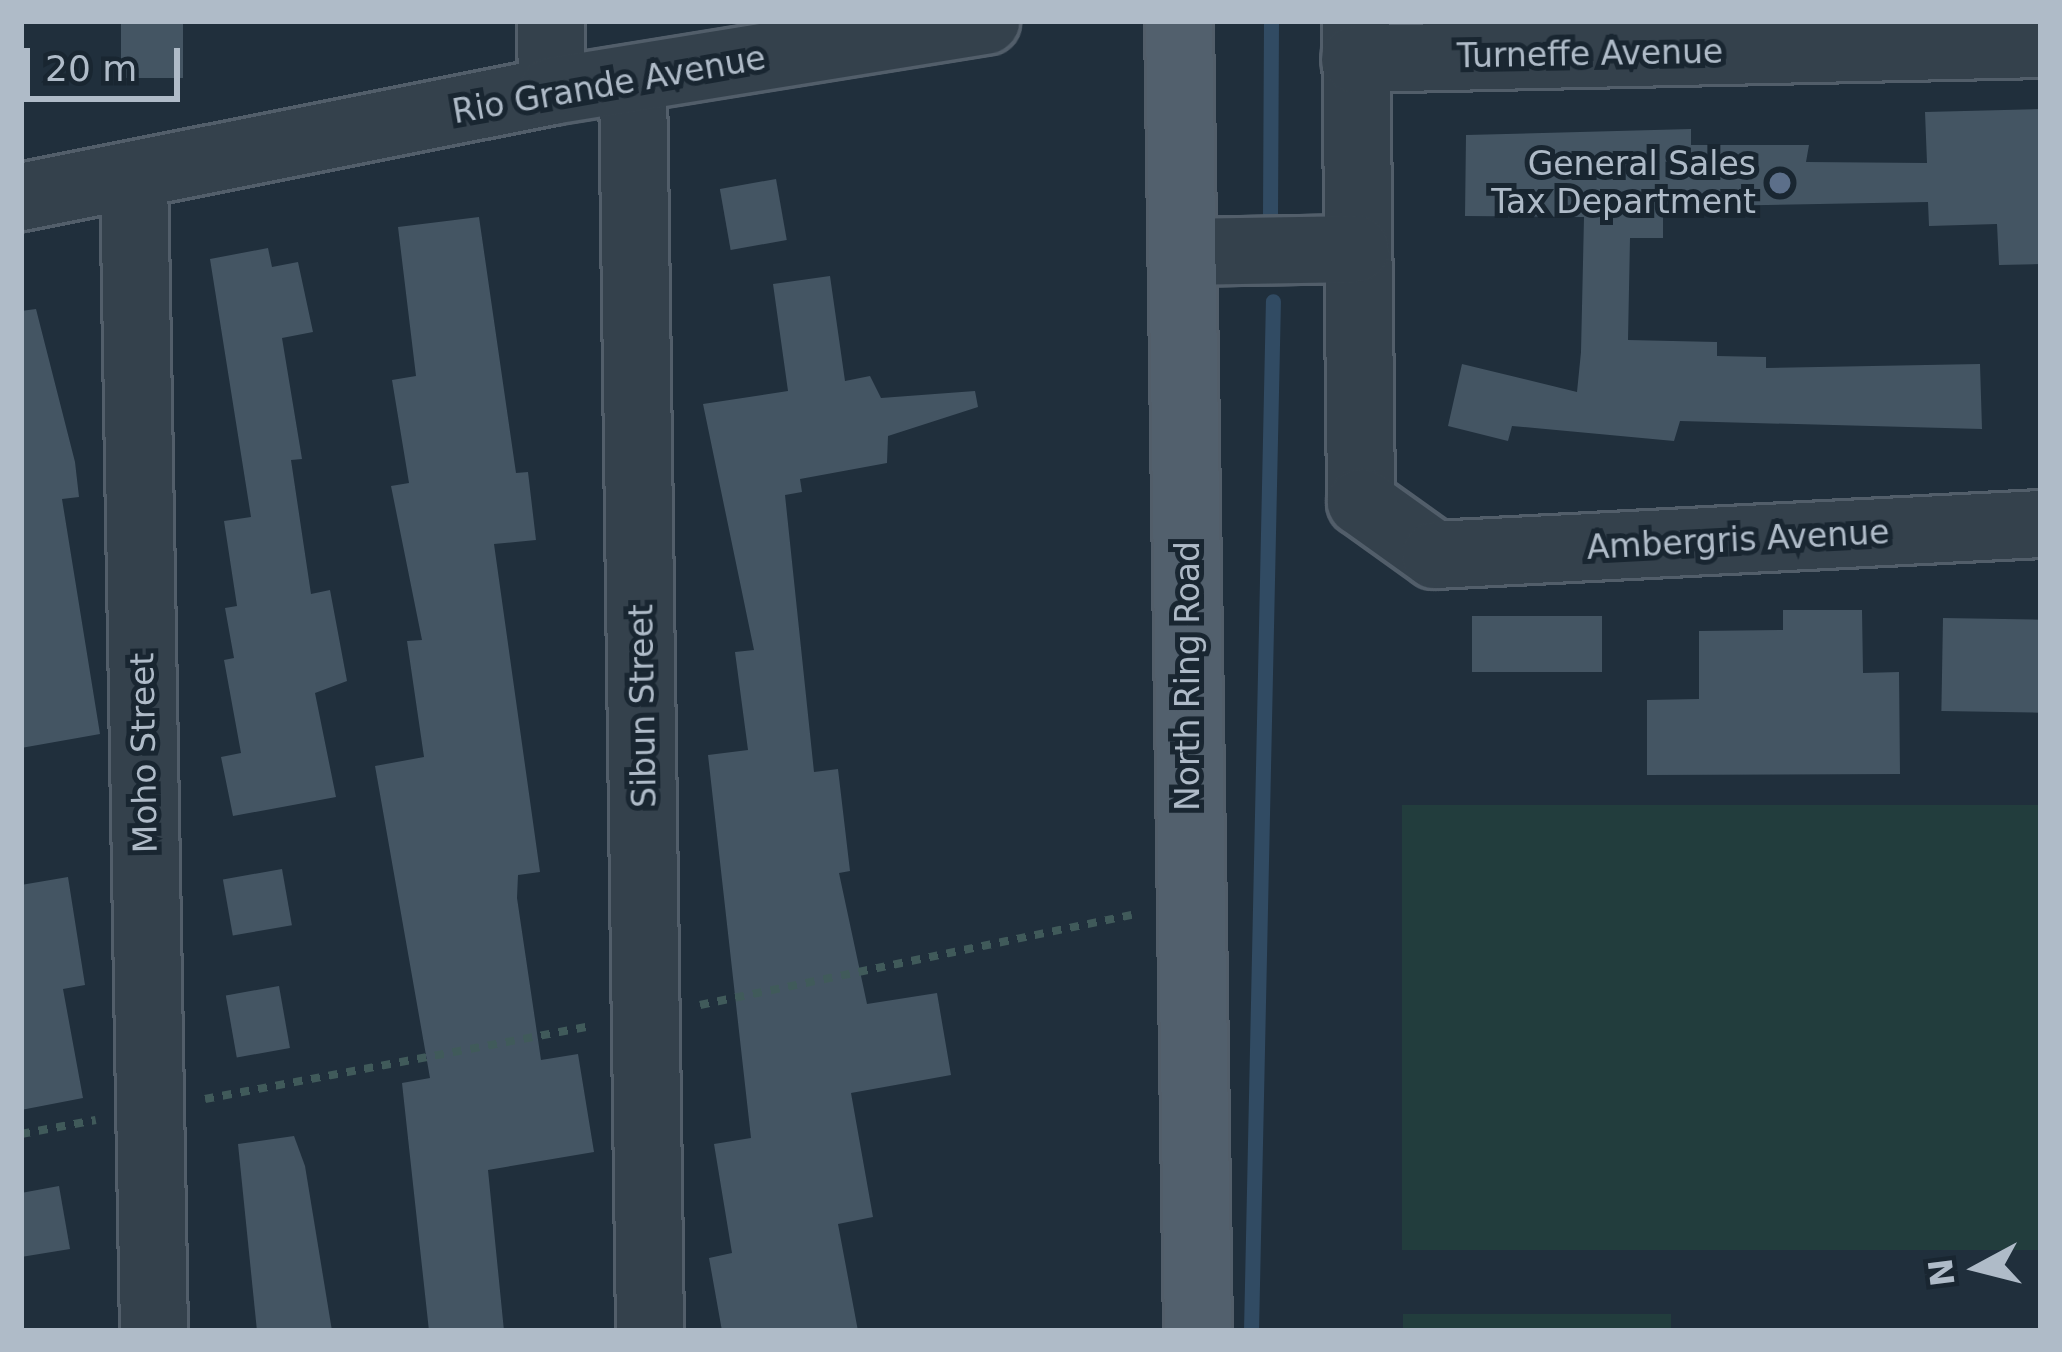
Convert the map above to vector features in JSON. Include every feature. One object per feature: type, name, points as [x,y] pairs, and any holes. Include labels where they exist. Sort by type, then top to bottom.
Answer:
[{"type":"main road","name":"North Ring Road","points":[[1179,21],[1198,1331]]},
{"type":"street","points":[[551,21],[552,91]]},
{"type":"street","name":"Rio Grande Avenue","points":[[21,196],[552,91],[986,21]]},
{"type":"street","points":[[1185,252],[1357,249],[1355,40]]},
{"type":"street","name":"Turneffe Avenue","points":[[1355,40],[2041,44]]},
{"type":"street","name":"Sibun Street","points":[[633,81],[650,1331]]},
{"type":"street","name":"Moho Street","points":[[134,175],[154,1331]]},
{"type":"street","name":"Ambergris Avenue","points":[[1357,249],[1361,502],[1435,555],[2041,524]]},
{"type":"green space","points":[[1402,805],[2041,805],[2041,1250],[1402,1250]]},
{"type":"green space","points":[[1403,1314],[1671,1314],[1671,1331],[1403,1331]]},
{"type":"building","points":[[121,21],[183,21],[183,78],[121,78]]},
{"type":"building","points":[[2041,109],[2041,264],[1999,265],[1997,224],[1929,226],[1928,202],[1663,207],[1663,238],[1630,238],[1628,340],[1717,342],[1717,356],[1766,357],[1766,368],[1980,364],[1982,429],[1680,421],[1674,441],[1512,426],[1508,441],[1448,426],[1462,364],[1577,392],[1581,352],[1584,217],[1465,216],[1466,135],[1691,129],[1691,145],[1809,145],[1806,162],[1927,163],[1925,112]]},
{"type":"building","points":[[776,179],[787,240],[731,250],[720,189]]},
{"type":"building","points":[[479,217],[516,473],[528,472],[536,540],[494,544],[540,872],[518,875],[517,898],[541,1060],[578,1054],[594,1152],[488,1170],[504,1331],[429,1331],[402,1083],[430,1078],[375,766],[424,757],[407,641],[422,640],[391,486],[409,483],[392,380],[416,376],[398,227]]},
{"type":"building","points":[[268,248],[272,267],[298,262],[313,332],[282,338],[302,459],[291,460],[311,594],[330,590],[347,681],[315,693],[336,797],[233,816],[221,757],[241,753],[224,660],[234,658],[225,608],[237,606],[224,521],[251,517],[210,259]]},
{"type":"building","points":[[830,276],[845,381],[870,376],[881,398],[975,391],[978,407],[888,436],[887,463],[800,479],[802,492],[785,495],[814,772],[838,769],[850,871],[839,873],[867,1004],[937,993],[951,1075],[851,1093],[873,1217],[838,1224],[858,1331],[722,1331],[709,1258],[732,1253],[714,1144],[751,1138],[708,755],[748,750],[735,652],[754,650],[703,404],[788,391],[773,284]]},
{"type":"building","points":[[36,309],[75,462],[79,497],[62,499],[100,734],[21,748],[21,311]]},
{"type":"building","points":[[1783,610],[1862,610],[1863,673],[1899,672],[1900,774],[1647,775],[1647,700],[1699,699],[1699,631],[1783,630]]},
{"type":"building","points":[[1472,616],[1602,616],[1602,672],[1472,672]]},
{"type":"building","points":[[1943,618],[2041,620],[2039,713],[1941,711]]},
{"type":"building","points":[[282,869],[292,925],[233,936],[223,879]]},
{"type":"building","points":[[68,877],[85,985],[63,989],[83,1098],[21,1110],[21,885]]},
{"type":"building","points":[[279,986],[290,1048],[237,1057],[226,995]]},
{"type":"building","points":[[294,1136],[305,1166],[332,1331],[257,1331],[238,1144]]},
{"type":"building","points":[[59,1186],[70,1249],[21,1257],[21,1193]]},
{"type":"waterway","points":[[1270,214],[1271,21]]},
{"type":"waterway","points":[[1251,1331],[1273,301]]},
{"type":"place","name":"General Sales Tax Department","points":[[1780,183]]}]
